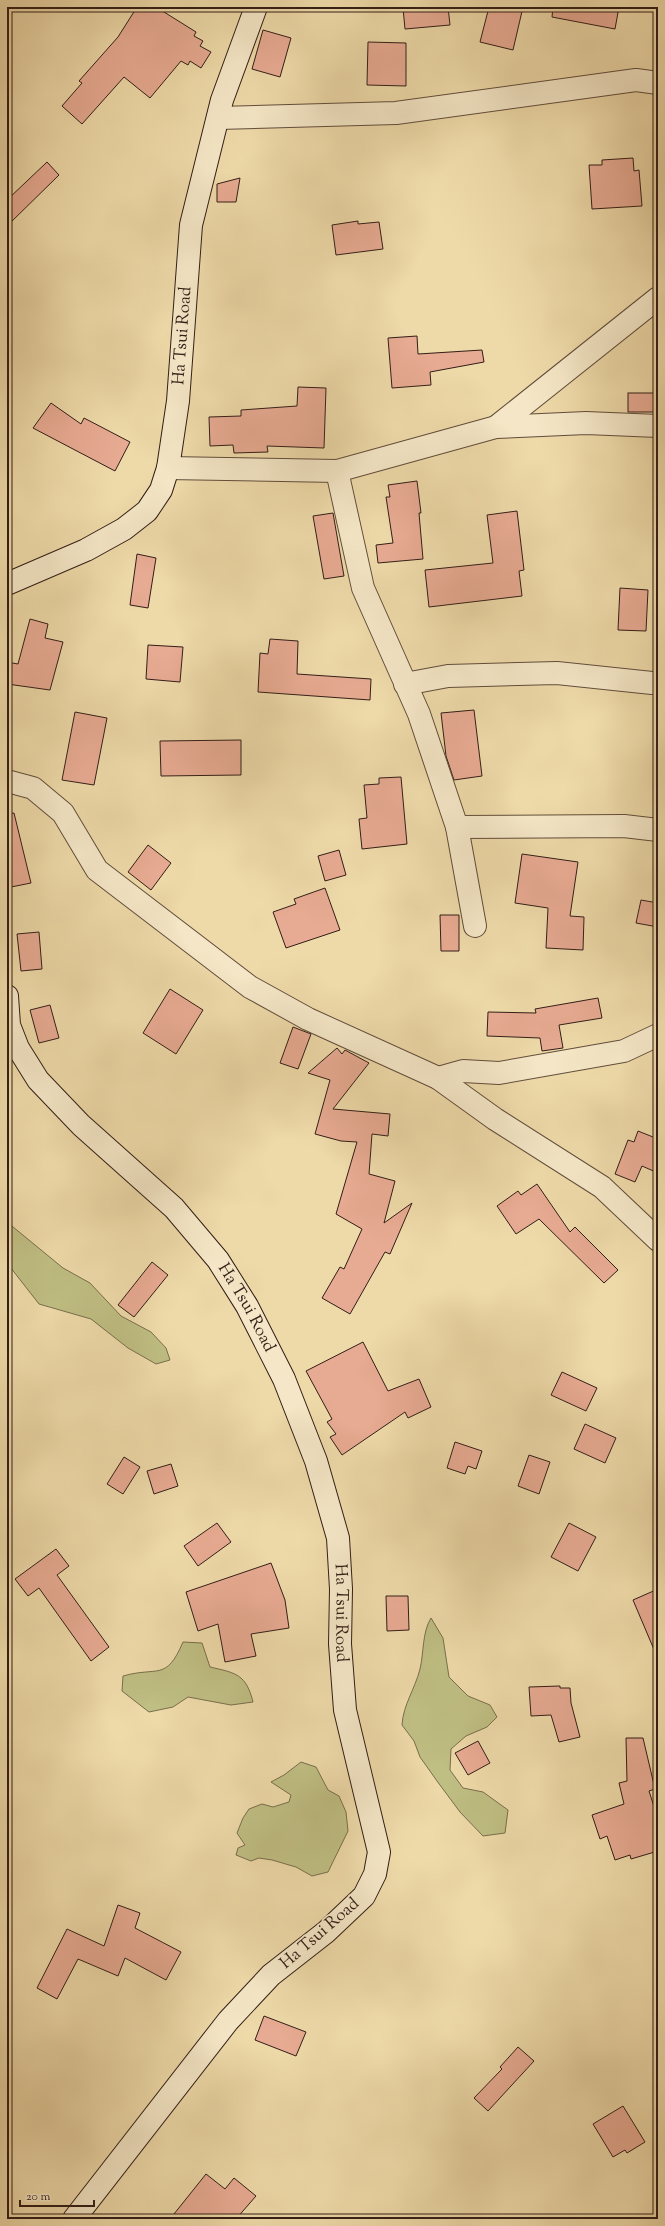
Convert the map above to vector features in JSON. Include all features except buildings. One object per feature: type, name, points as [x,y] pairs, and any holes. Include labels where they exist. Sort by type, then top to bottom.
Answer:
[{"type":"street","name":"Ha Tsui Road","points":[[7,584],[86,550],[124,529],[147,511],[160,490],[168,468],[178,401],[191,225],[222,100],[256,7]]},
{"type":"street","points":[[218,118],[396,113],[636,80],[658,83]]},
{"type":"street","points":[[496,427],[658,298]]},
{"type":"street","points":[[168,468],[337,471],[496,427],[586,423],[658,426]]},
{"type":"street","points":[[337,471],[363,588],[418,714],[457,827],[475,926]]},
{"type":"street","points":[[405,684],[448,676],[556,673],[652,682]]},
{"type":"street","points":[[7,781],[33,788],[63,813],[97,870],[250,987],[308,1019],[438,1078],[495,1119],[602,1187],[658,1240]]},
{"type":"street","points":[[457,827],[624,826],[658,830]]},
{"type":"street","name":"Ha Tsui Road","points":[[7,996],[9,1025],[18,1048],[38,1080],[81,1125],[174,1208],[218,1260],[247,1306],[284,1380],[316,1461],[338,1538],[341,1589],[340,1644],[345,1710],[379,1852],[375,1874],[364,1896],[326,1932],[271,1975],[228,2021],[74,2219]]},
{"type":"street","points":[[438,1078],[464,1072],[500,1073],[624,1051],[658,1035]]},
{"type":"shaded area","points":[[7,1222],[63,1268],[90,1283],[121,1316],[151,1332],[166,1348],[170,1360],[156,1364],[128,1348],[91,1319],[39,1304],[7,1263]]},
{"type":"shaded area","points":[[431,1618],[443,1638],[449,1677],[468,1696],[490,1705],[497,1717],[487,1727],[466,1736],[451,1749],[450,1770],[463,1788],[483,1792],[508,1810],[505,1833],[483,1836],[460,1812],[420,1757],[414,1741],[402,1725],[407,1704],[420,1669],[426,1630]]},
{"type":"shaded area","points":[[183,1642],[202,1643],[210,1667],[227,1671],[239,1676],[247,1686],[253,1702],[231,1705],[188,1697],[173,1707],[149,1712],[122,1691],[123,1676],[166,1668],[177,1655]]},
{"type":"shaded area","points":[[301,1762],[316,1767],[328,1790],[339,1796],[346,1812],[348,1831],[328,1872],[312,1876],[296,1867],[272,1860],[259,1858],[251,1861],[236,1855],[238,1848],[245,1845],[237,1833],[243,1818],[249,1809],[262,1804],[273,1807],[289,1802],[291,1795],[271,1782],[284,1775]]}]
